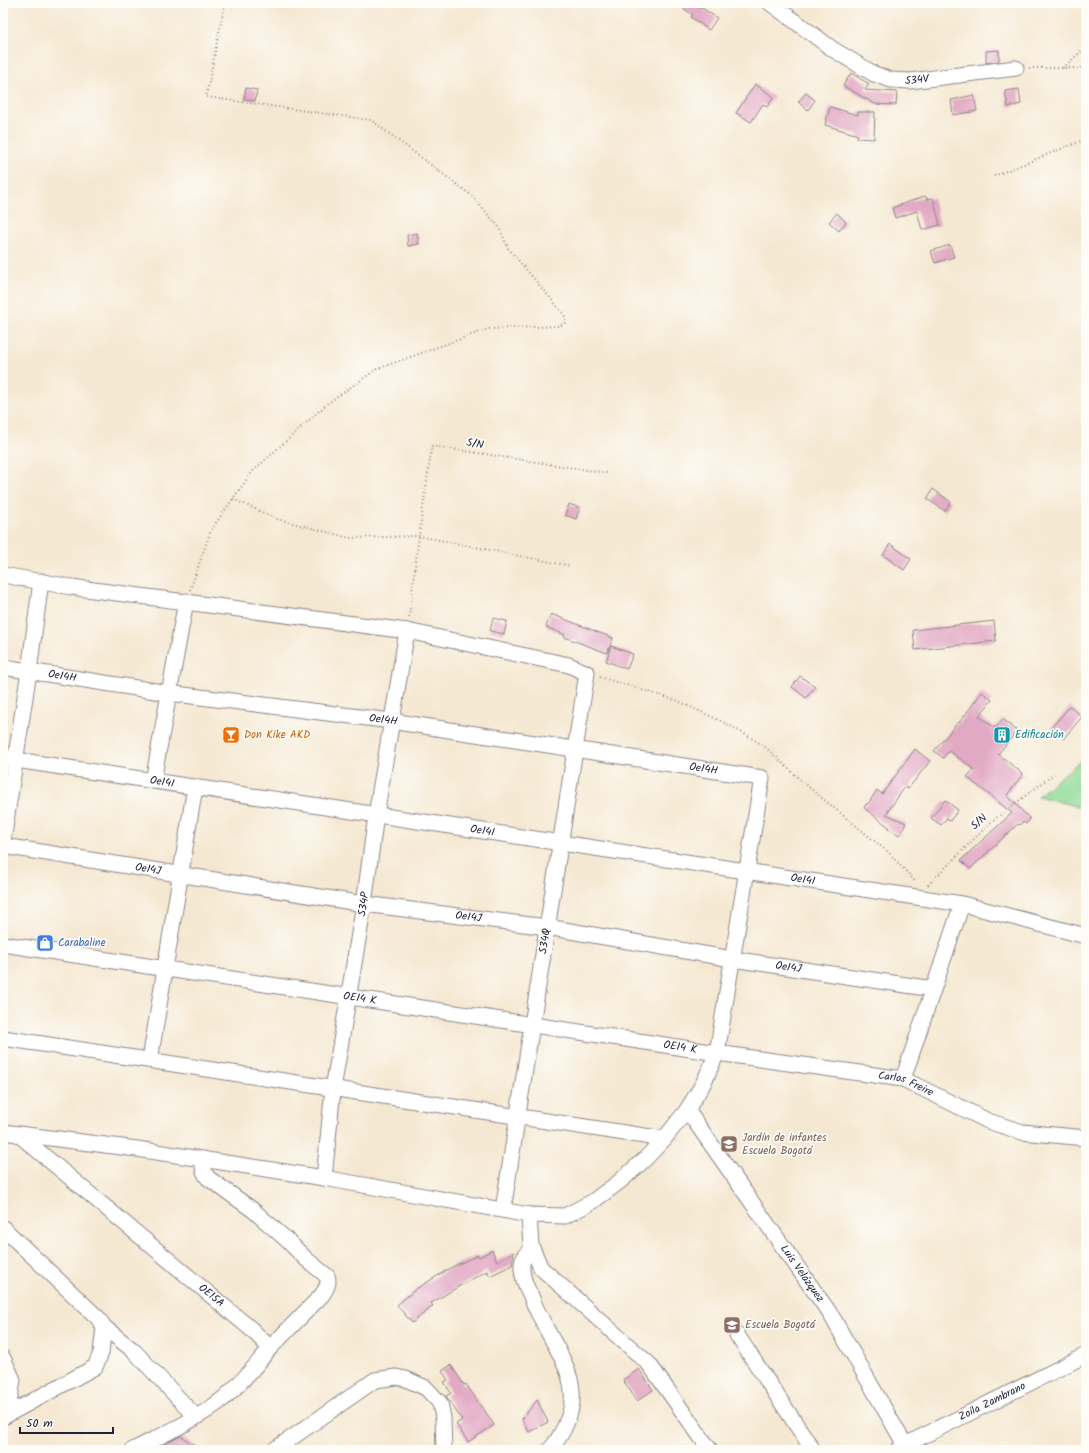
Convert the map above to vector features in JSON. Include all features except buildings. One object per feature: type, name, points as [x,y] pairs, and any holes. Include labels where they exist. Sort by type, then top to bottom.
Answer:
[{"type":"street","name":"S34V","points":[[770,3],[834,50],[874,74],[891,80],[910,81],[1016,68]]},
{"type":"street","points":[[3,575],[71,587],[407,631],[569,665],[587,673]]},
{"type":"street","points":[[3,841],[9,759],[29,671],[41,581]]},
{"type":"street","points":[[153,781],[168,692],[186,601]]},
{"type":"street","name":"S34P","points":[[324,1178],[333,1089],[364,904],[376,815],[407,631]]},
{"type":"street","name":"Oe14H","points":[[3,667],[168,692],[392,721],[762,778],[747,871]]},
{"type":"street","name":"S34Q","points":[[504,1210],[587,673]]},
{"type":"street","name":"Oe14I","points":[[9,759],[747,871],[927,895],[1086,936]]},
{"type":"street","points":[[150,1060],[195,787]]},
{"type":"street","name":"Oe14J","points":[[3,846],[364,904],[547,927],[732,959],[933,989]]},
{"type":"street","points":[[10,1133],[137,1149],[324,1178],[529,1215],[565,1216],[592,1202],[619,1182],[644,1160],[664,1139],[687,1110],[703,1084],[717,1053],[747,871]]},
{"type":"street","points":[[903,1079],[962,904]]},
{"type":"street","name":"OE14 K","points":[[3,944],[717,1053]]},
{"type":"street","points":[[3,1038],[664,1139]]},
{"type":"street","name":"Carlos Freire","points":[[717,1053],[903,1079],[988,1121],[1022,1132],[1086,1138]]},
{"type":"street","name":"Luis Velázquez","points":[[687,1110],[831,1315],[902,1448]]},
{"type":"street","name":"OE15A","points":[[10,1133],[252,1328],[270,1348]]},
{"type":"street","points":[[133,1450],[196,1417],[223,1398],[240,1383],[270,1348],[327,1288],[327,1276],[306,1259],[253,1210],[208,1178],[204,1173],[202,1166],[203,1159]]},
{"type":"street","points":[[529,1215],[531,1246],[541,1268],[649,1364],[710,1450]]},
{"type":"street","points":[[3,1228],[98,1318],[104,1327],[134,1351],[196,1417]]},
{"type":"street","points":[[533,1250],[526,1256],[522,1264],[525,1284],[567,1370],[572,1390],[572,1408],[560,1436],[550,1450]]},
{"type":"street","points":[[5,1416],[95,1367],[101,1353],[104,1327]]},
{"type":"street","points":[[737,1335],[813,1450]]},
{"type":"street","name":"Zoila Zambrano","points":[[902,1448],[1086,1355]]},
{"type":"street","points":[[3,1358],[13,1380],[5,1416]]},
{"type":"street","points":[[274,1450],[374,1380],[396,1377],[411,1381],[426,1388],[440,1403],[443,1418],[444,1450]]},
{"type":"path","points":[[186,601],[211,530],[252,472],[328,403],[377,369],[488,329],[557,326],[566,322],[566,318],[562,312],[508,248],[499,227],[471,195],[371,120],[206,97],[225,3]]},
{"type":"path","points":[[1062,68],[1086,47]]},
{"type":"path","points":[[1016,68],[1086,68]]},
{"type":"path","points":[[994,176],[1086,139]]},
{"type":"path","name":"S/N","points":[[407,631],[432,446],[607,473]]},
{"type":"path","points":[[233,499],[277,519],[350,538],[419,536],[571,566]]},
{"type":"path","points":[[587,673],[678,701],[727,724],[763,745],[805,784],[888,852],[927,895]]},
{"type":"path","name":"S/N","points":[[927,895],[940,872],[990,822],[1054,774]]},
{"type":"green space","points":[[1086,756],[1086,809],[1038,796]]},
{"type":"place","name":"Don Kike AKD","points":[[231,735]]},
{"type":"place","name":"Edificación","points":[[1002,735]]},
{"type":"place","name":"Carabaline","points":[[45,943]]},
{"type":"place","name":"Jardín de infantes Escuela Bogotá","points":[[729,1144]]},
{"type":"place","name":"Escuela Bogotá","points":[[732,1325]]}]
